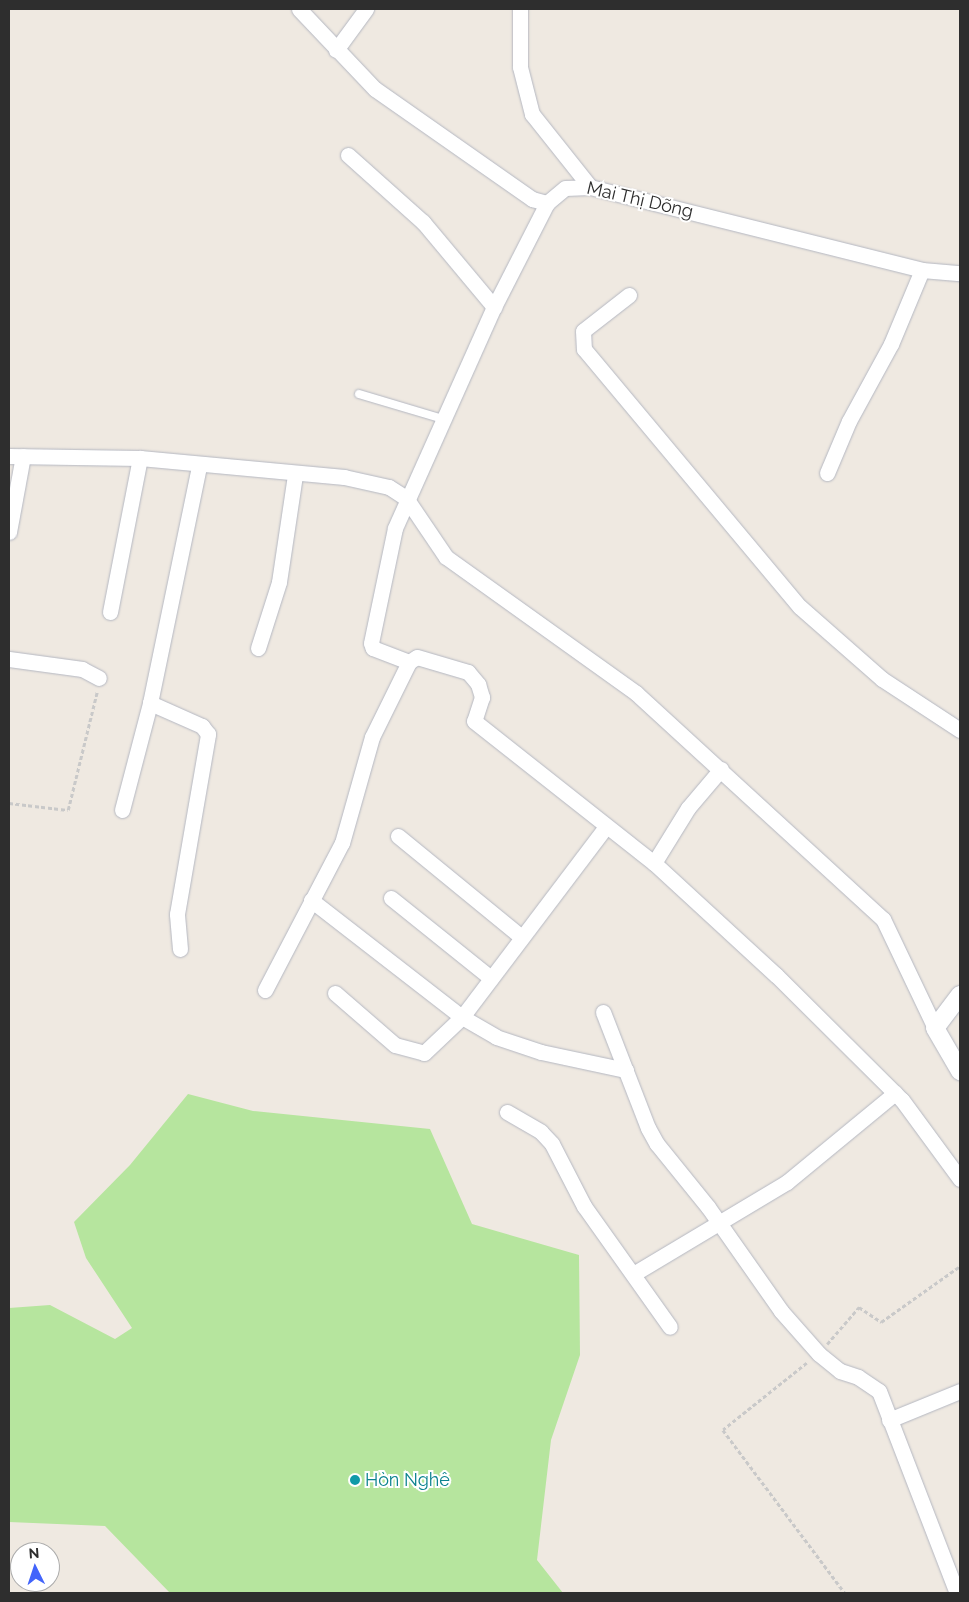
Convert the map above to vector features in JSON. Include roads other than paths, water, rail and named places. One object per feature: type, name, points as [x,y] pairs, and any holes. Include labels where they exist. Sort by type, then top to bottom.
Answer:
[{"type":"street","points":[[299,9],[375,89],[424,126],[520,193],[547,202],[494,307],[406,498],[387,555],[371,643],[374,648],[409,662]]},
{"type":"street","points":[[336,50],[366,9]]},
{"type":"street","points":[[520,9],[520,67],[532,114],[590,187]]},
{"type":"street","points":[[348,155],[422,222],[494,307]]},
{"type":"street","name":"Mai Thị Dõng","points":[[547,202],[565,188],[590,187],[922,270],[960,273]]},
{"type":"street","points":[[826,473],[849,421],[891,344],[922,270]]},
{"type":"street","points":[[629,295],[583,331],[584,349],[800,607],[882,679],[960,730]]},
{"type":"street","points":[[9,532],[16,456],[140,458],[199,466],[368,480],[406,498],[446,557],[608,671],[720,769],[883,919],[935,1028],[960,1071]]},
{"type":"street","points":[[110,612],[140,458]]},
{"type":"street","points":[[122,810],[150,703],[199,466]]},
{"type":"street","points":[[258,648],[278,582],[295,475]]},
{"type":"street","points":[[265,990],[342,843],[372,736],[409,662],[417,657],[468,672],[478,684],[482,697],[474,721],[605,828],[654,863],[790,988],[895,1093],[960,1179]]},
{"type":"street","points":[[9,659],[82,669],[99,678]]},
{"type":"street","points":[[150,703],[202,726],[208,734],[177,914],[180,949]]},
{"type":"street","points":[[654,863],[688,808],[720,769]]},
{"type":"street","points":[[336,993],[395,1045],[408,1051],[424,1053],[462,1017],[520,936],[605,828]]},
{"type":"street","points":[[398,836],[520,936]]},
{"type":"street","points":[[391,898],[490,978]]},
{"type":"street","points":[[311,900],[462,1017],[518,1046],[626,1070]]},
{"type":"street","points":[[935,1028],[960,995]]},
{"type":"street","points":[[603,1012],[652,1136],[781,1310],[819,1354],[840,1371],[858,1376],[879,1392],[957,1593]]},
{"type":"street","points":[[635,1274],[786,1182],[895,1093]]},
{"type":"street","points":[[507,1112],[541,1132],[552,1144],[584,1206],[635,1274],[670,1327]]},
{"type":"street","points":[[889,1420],[960,1391]]},
{"type":"lane","points":[[359,394],[443,419]]},
{"type":"place","name":"Hòn Nghê","points":[[355,1480]]}]
